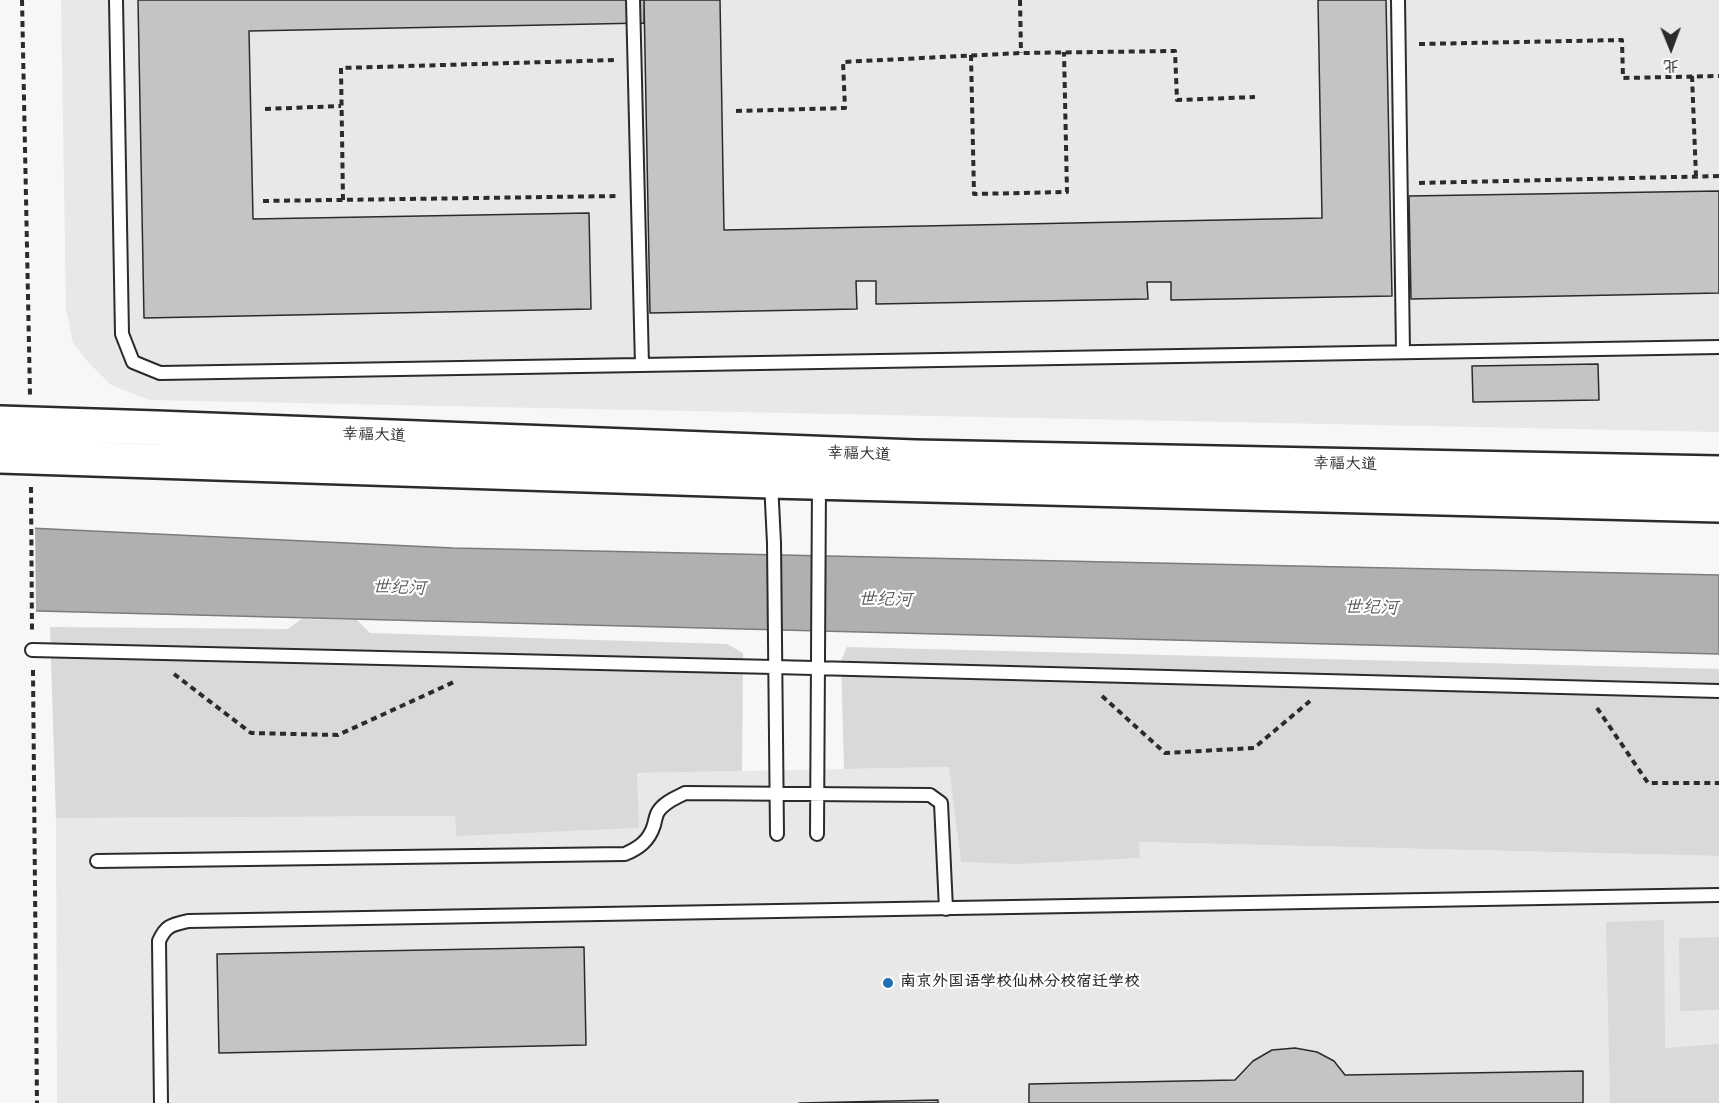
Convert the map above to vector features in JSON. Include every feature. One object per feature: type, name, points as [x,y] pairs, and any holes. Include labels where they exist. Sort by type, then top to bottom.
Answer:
[{"type":"main road","name":"幸福大道","points":[[15,424],[915,457],[1719,473]]},
{"type":"main road","name":"幸福大道","points":[[15,457],[771,481],[1719,505]]},
{"type":"lane","points":[[116,0],[122,334],[133,362],[160,373],[1719,347]]},
{"type":"lane","points":[[633,0],[642,365]]},
{"type":"lane","points":[[1398,0],[1403,352]]},
{"type":"lane","points":[[771,481],[774,543],[777,834]]},
{"type":"lane","points":[[817,834],[819,482]]},
{"type":"lane","points":[[32,650],[1719,691]]},
{"type":"lane","points":[[97,861],[625,854],[647,841],[658,811],[669,801],[685,793],[930,795],[941,803],[946,909]]},
{"type":"lane","points":[[161,1103],[159,941],[163,930],[188,921],[1719,895]]},
{"type":"path","points":[[15,424],[22,0]]},
{"type":"path","points":[[1020,0],[1021,53]]},
{"type":"path","points":[[1398,45],[1622,40],[1623,78],[1719,76]]},
{"type":"path","points":[[736,111],[845,108],[843,62],[1021,53],[1175,51],[1177,100],[1256,97]]},
{"type":"path","points":[[971,55],[974,194],[1067,192],[1064,52]]},
{"type":"path","points":[[343,200],[340,68],[634,59]]},
{"type":"path","points":[[1692,76],[1696,177]]},
{"type":"path","points":[[265,109],[341,106]]},
{"type":"path","points":[[1400,184],[1719,176]]},
{"type":"path","points":[[263,201],[638,195]]},
{"type":"path","points":[[15,457],[32,650],[37,1103]]},
{"type":"path","points":[[169,670],[251,733],[338,735],[456,681]]},
{"type":"path","points":[[1101,695],[1165,753],[1254,748],[1311,700]]},
{"type":"path","points":[[1594,704],[1648,783],[1719,783]]},
{"type":"shaded area","points":[[61,0],[1719,0],[1719,432],[149,400],[111,385],[73,343],[66,310]]},
{"type":"shaded area","points":[[301,619],[357,620],[370,633],[727,644],[743,653],[742,771],[637,773],[639,828],[456,836],[455,816],[56,818],[50,627],[288,629]]},
{"type":"shaded area","points":[[847,647],[1719,669],[1719,856],[1139,842],[1140,858],[1016,864],[961,862],[949,767],[844,769],[841,661]]},
{"type":"shaded area","name":"南京外国语学校仙林分校宿迁学校","points":[[950,767],[961,862],[1140,858],[1139,842],[1719,856],[1719,1103],[57,1103],[56,818],[455,816],[456,835],[638,828],[637,773]]},
{"type":"shaded area","points":[[1664,920],[1665,1048],[1719,1044],[1719,1103],[1610,1103],[1606,922]]},
{"type":"shaded area","points":[[1719,937],[1719,1010],[1680,1011],[1679,938]]},
{"type":"water","name":"世纪河","points":[[29,528],[453,548],[1719,575],[1719,654],[0,610]]},
{"type":"pier","points":[[0,525],[35,525],[36,614],[0,613]]},
{"type":"building","points":[[138,0],[644,0],[644,23],[249,31],[253,219],[589,213],[591,309],[144,318]]},
{"type":"building","points":[[644,0],[720,0],[724,230],[1322,218],[1318,0],[1386,0],[1392,296],[1171,300],[1171,282],[1147,282],[1148,299],[876,304],[876,281],[856,281],[857,309],[650,313]]},
{"type":"building","points":[[1719,191],[1719,293],[1411,299],[1409,196]]},
{"type":"building","points":[[1598,364],[1599,400],[1473,402],[1472,366]]},
{"type":"building","points":[[584,947],[586,1045],[219,1053],[217,954]]},
{"type":"building","points":[[1295,1048],[1317,1052],[1334,1061],[1345,1075],[1583,1071],[1583,1103],[1029,1103],[1029,1084],[1235,1080],[1253,1061],[1272,1050]]},
{"type":"building","points":[[938,1100],[938,1103],[799,1103]]},
{"type":"place","name":"南京外国语学校仙林分校宿迁学校","points":[[888,983]]}]
